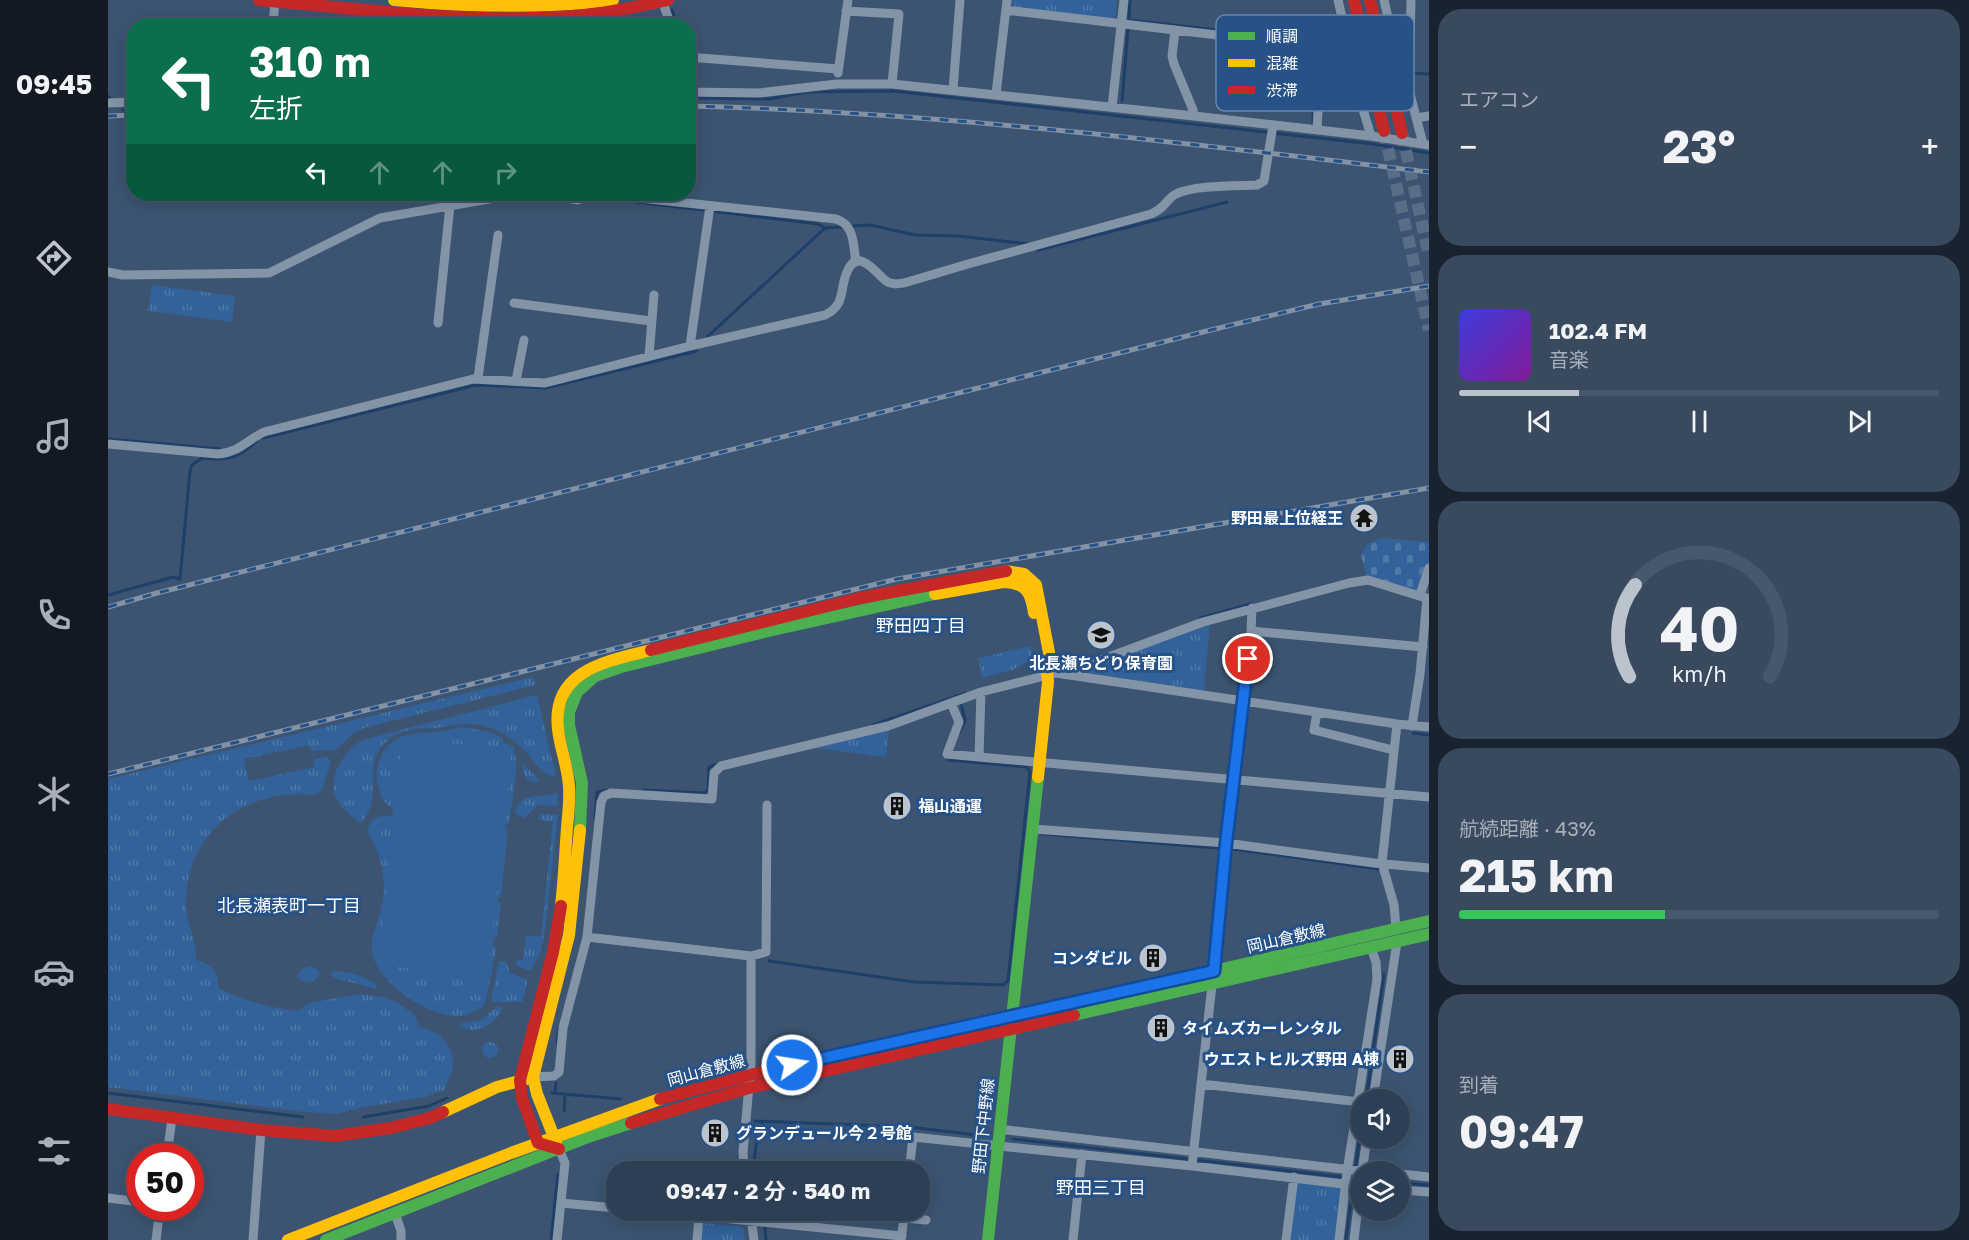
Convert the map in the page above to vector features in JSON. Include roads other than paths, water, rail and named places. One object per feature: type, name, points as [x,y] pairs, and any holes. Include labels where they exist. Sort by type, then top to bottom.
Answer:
[{"type":"street","points":[[259,0],[464,17],[520,18],[574,16],[664,0],[669,18]]},
{"type":"street","points":[[394,0],[470,7],[523,4],[570,6],[613,0]]},
{"type":"street","points":[[837,84],[848,0]]},
{"type":"street","points":[[953,90],[960,0]]},
{"type":"street","points":[[996,94],[1007,0]]},
{"type":"street","points":[[1112,108],[1124,0]]},
{"type":"street","points":[[1338,0],[1341,15]]},
{"type":"street","points":[[1354,0],[1357,15]]},
{"type":"street","points":[[1370,0],[1374,15]]},
{"type":"street","points":[[1384,0],[1387,15]]},
{"type":"street","points":[[1411,0],[1411,15]]},
{"type":"street","points":[[274,18],[275,1]]},
{"type":"street","points":[[1006,10],[1216,35]]},
{"type":"street","points":[[846,11],[898,14],[892,84]]},
{"type":"street","points":[[1175,30],[1172,56],[1194,116]]},
{"type":"street","points":[[696,58],[838,69]]},
{"type":"street","points":[[696,92],[759,93],[837,84],[892,84],[1194,116],[1273,130],[1317,130],[1371,136],[1426,145],[1414,111]]},
{"type":"street","points":[[108,103],[126,102]]},
{"type":"street","points":[[1317,130],[1318,111]]},
{"type":"street","points":[[1364,111],[1371,136]]},
{"type":"street","points":[[1379,111],[1384,131]]},
{"type":"street","points":[[1397,111],[1402,133]]},
{"type":"street","points":[[1416,118],[1429,117]]},
{"type":"street","points":[[108,444],[228,454],[264,432],[478,378],[553,381],[825,315],[836,310],[846,275],[850,266],[856,262],[866,262],[873,266],[887,282],[894,285],[1151,214],[1161,210],[1175,194],[1188,190],[1257,185],[1264,181],[1273,130]]},
{"type":"street","points":[[108,272],[123,275],[269,273],[380,218],[475,201]]},
{"type":"street","points":[[652,201],[710,209],[836,219],[845,222],[850,230],[856,262]]},
{"type":"street","points":[[438,323],[450,205]]},
{"type":"street","points":[[690,346],[710,209]]},
{"type":"street","points":[[478,378],[498,235]]},
{"type":"street","points":[[649,356],[654,295]]},
{"type":"street","points":[[514,303],[651,321]]},
{"type":"street","points":[[516,381],[524,340]]},
{"type":"street","points":[[1412,726],[1429,568]]},
{"type":"street","name":"野田下中野線","points":[[520,1080],[557,932],[569,785],[557,726],[557,713],[562,693],[575,677],[619,658],[839,603],[929,584],[1007,571],[1025,574],[1036,585],[1051,663],[1047,674],[1033,829],[988,1240]]},
{"type":"street","points":[[1075,675],[1079,668],[1203,622],[1349,583],[1368,580],[1425,597]]},
{"type":"street","points":[[557,1240],[565,1163],[537,1094],[533,1077],[564,960],[571,924],[583,802],[582,783],[569,725],[569,712],[578,692],[585,684],[602,673],[621,667],[851,610],[1003,582],[1018,583],[1030,595],[1043,664],[1047,674]]},
{"type":"street","points":[[1193,1158],[1252,608]]},
{"type":"street","points":[[1251,631],[1422,646]]},
{"type":"street","points":[[108,1109],[261,1130],[335,1136],[391,1128],[430,1118],[497,1087],[533,1077],[554,1076],[559,1072],[563,1028],[587,937],[601,802],[604,796],[611,793],[712,799],[714,772],[721,766],[888,726],[981,692],[1056,673],[1429,728]]},
{"type":"street","points":[[979,757],[981,692]]},
{"type":"street","points":[[951,703],[959,722],[947,754],[1429,797]]},
{"type":"street","points":[[1317,712],[1314,730],[1393,750]]},
{"type":"street","points":[[1396,928],[1394,905],[1382,862],[1397,724]]},
{"type":"street","points":[[587,937],[751,956],[766,952],[767,805]]},
{"type":"street","points":[[1033,829],[1226,843],[1429,868]]},
{"type":"street","name":"岡山倉敷線","points":[[749,1081],[1010,1030],[1429,921]]},
{"type":"street","name":"岡山倉敷線","points":[[326,1240],[395,1213],[556,1143],[588,1137],[749,1081],[1012,1015],[1371,948],[1429,934]]},
{"type":"street","points":[[1375,1089],[1397,942]]},
{"type":"street","points":[[1361,1089],[1377,979],[1376,962],[1371,948]]},
{"type":"street","points":[[743,1161],[749,1081],[751,956]]},
{"type":"street","points":[[520,1080],[522,1098],[538,1143]]},
{"type":"street","points":[[1201,1084],[1350,1101]]},
{"type":"street","points":[[168,1143],[172,1118]]},
{"type":"street","points":[[999,1129],[1193,1158],[1350,1178]]},
{"type":"street","points":[[253,1240],[261,1130]]},
{"type":"street","points":[[910,1161],[913,1137],[1082,1154],[1193,1158],[1294,1177],[1350,1178]]},
{"type":"street","points":[[288,1240],[538,1143],[556,1143]]},
{"type":"street","points":[[1073,1240],[1082,1154]]},
{"type":"street","points":[[1410,1175],[1429,1177]]},
{"type":"street","points":[[1286,1240],[1294,1177]]},
{"type":"street","points":[[1410,1191],[1429,1192]]},
{"type":"street","points":[[1339,1240],[1350,1195]]},
{"type":"street","points":[[108,1198],[126,1200]]},
{"type":"street","points":[[561,1203],[606,1207]]},
{"type":"street","points":[[395,1213],[401,1231],[401,1240]]},
{"type":"street","points":[[156,1240],[158,1221]]},
{"type":"street","points":[[697,1240],[699,1221]]},
{"type":"street","points":[[754,1240],[752,1221],[902,1238],[903,1221]]},
{"type":"street","points":[[1354,1221],[1354,1240]]},
{"type":"waterway","points":[[1129,19],[1130,0]]},
{"type":"waterway","points":[[672,10],[674,18]]},
{"type":"waterway","points":[[1129,20],[1216,30]]},
{"type":"waterway","points":[[1122,101],[1128,30]]},
{"type":"waterway","points":[[1414,73],[1429,74]]},
{"type":"waterway","points":[[696,98],[769,99],[807,92],[893,91],[1373,144],[1429,153]]},
{"type":"waterway","points":[[1313,111],[1313,124]]},
{"type":"waterway","points":[[628,201],[818,224],[825,228]]},
{"type":"waterway","points":[[1034,248],[1038,250],[1227,202]]},
{"type":"waterway","points":[[852,226],[870,225],[915,235],[958,236],[1028,244]]},
{"type":"waterway","points":[[707,337],[825,228],[843,227]]},
{"type":"waterway","points":[[263,438],[476,385],[546,388],[697,351]]},
{"type":"waterway","points":[[108,439],[220,449]]},
{"type":"waterway","points":[[108,595],[173,577],[180,579],[192,465],[202,458],[226,459],[238,455],[257,441]]},
{"type":"waterway","points":[[1200,618],[1251,604]]},
{"type":"waterway","points":[[1066,665],[1095,657]]},
{"type":"waterway","points":[[873,725],[966,693]]},
{"type":"waterway","points":[[959,733],[965,720],[961,704]]},
{"type":"waterway","points":[[1413,733],[1429,735]]},
{"type":"waterway","points":[[769,961],[914,982],[1003,985],[1008,981],[1030,772],[1027,767],[948,760]]},
{"type":"waterway","points":[[643,790],[704,793],[708,790],[709,767],[721,763]]},
{"type":"waterway","points":[[595,818],[597,792],[607,790]]},
{"type":"waterway","points":[[1042,834],[1218,848]]},
{"type":"waterway","points":[[1233,849],[1378,869]]},
{"type":"waterway","points":[[1368,1089],[1384,974]]},
{"type":"waterway","points":[[557,1042],[559,1028]]},
{"type":"waterway","points":[[555,1093],[556,1083]]},
{"type":"waterway","points":[[108,1093],[303,1117]]},
{"type":"waterway","points":[[552,1093],[621,1099]]},
{"type":"waterway","points":[[564,1111],[565,1095]]},
{"type":"waterway","points":[[363,1117],[429,1106],[447,1098]]},
{"type":"waterway","points":[[755,1121],[909,1127],[986,1136]]},
{"type":"waterway","points":[[754,1161],[763,1122]]},
{"type":"waterway","points":[[1013,1139],[1350,1178]]},
{"type":"waterway","points":[[1356,1161],[1358,1149]]},
{"type":"waterway","points":[[551,1240],[558,1174]]},
{"type":"waterway","points":[[1410,1184],[1429,1185]]},
{"type":"waterway","points":[[1346,1240],[1350,1209]]},
{"type":"waterway","points":[[764,1221],[766,1240]]},
{"type":"tunnel","points":[[1384,131],[1429,330]]},
{"type":"tunnel","points":[[1402,133],[1429,256]]},
{"type":"railway","points":[[696,106],[874,115],[1060,130],[1429,172]]},
{"type":"railway","points":[[108,116],[126,115]]},
{"type":"railway","points":[[108,607],[1215,329],[1319,304],[1429,286]]},
{"type":"railway","points":[[108,774],[897,579],[1429,488]]},
{"type":"place","name":"野田最上位経王","points":[[1364,518]]},
{"type":"place","name":"北長瀬ちどり保育園","points":[[1101,635]]},
{"type":"place","name":"福山通運","points":[[897,806]]},
{"type":"place","name":"コンダビル","points":[[1153,958]]},
{"type":"place","name":"タイムズカーレンタル","points":[[1161,1028]]},
{"type":"place","name":"ウエストヒルズ野田 A棟","points":[[1400,1059]]},
{"type":"place","name":"グランデュール今２号館","points":[[715,1133]]},
{"type":"district","name":"野田四丁目","points":[[921,625]]},
{"type":"district","name":"北長瀬表町一丁目","points":[[289,905]]},
{"type":"district","name":"野田三丁目","points":[[1101,1187]]}]
